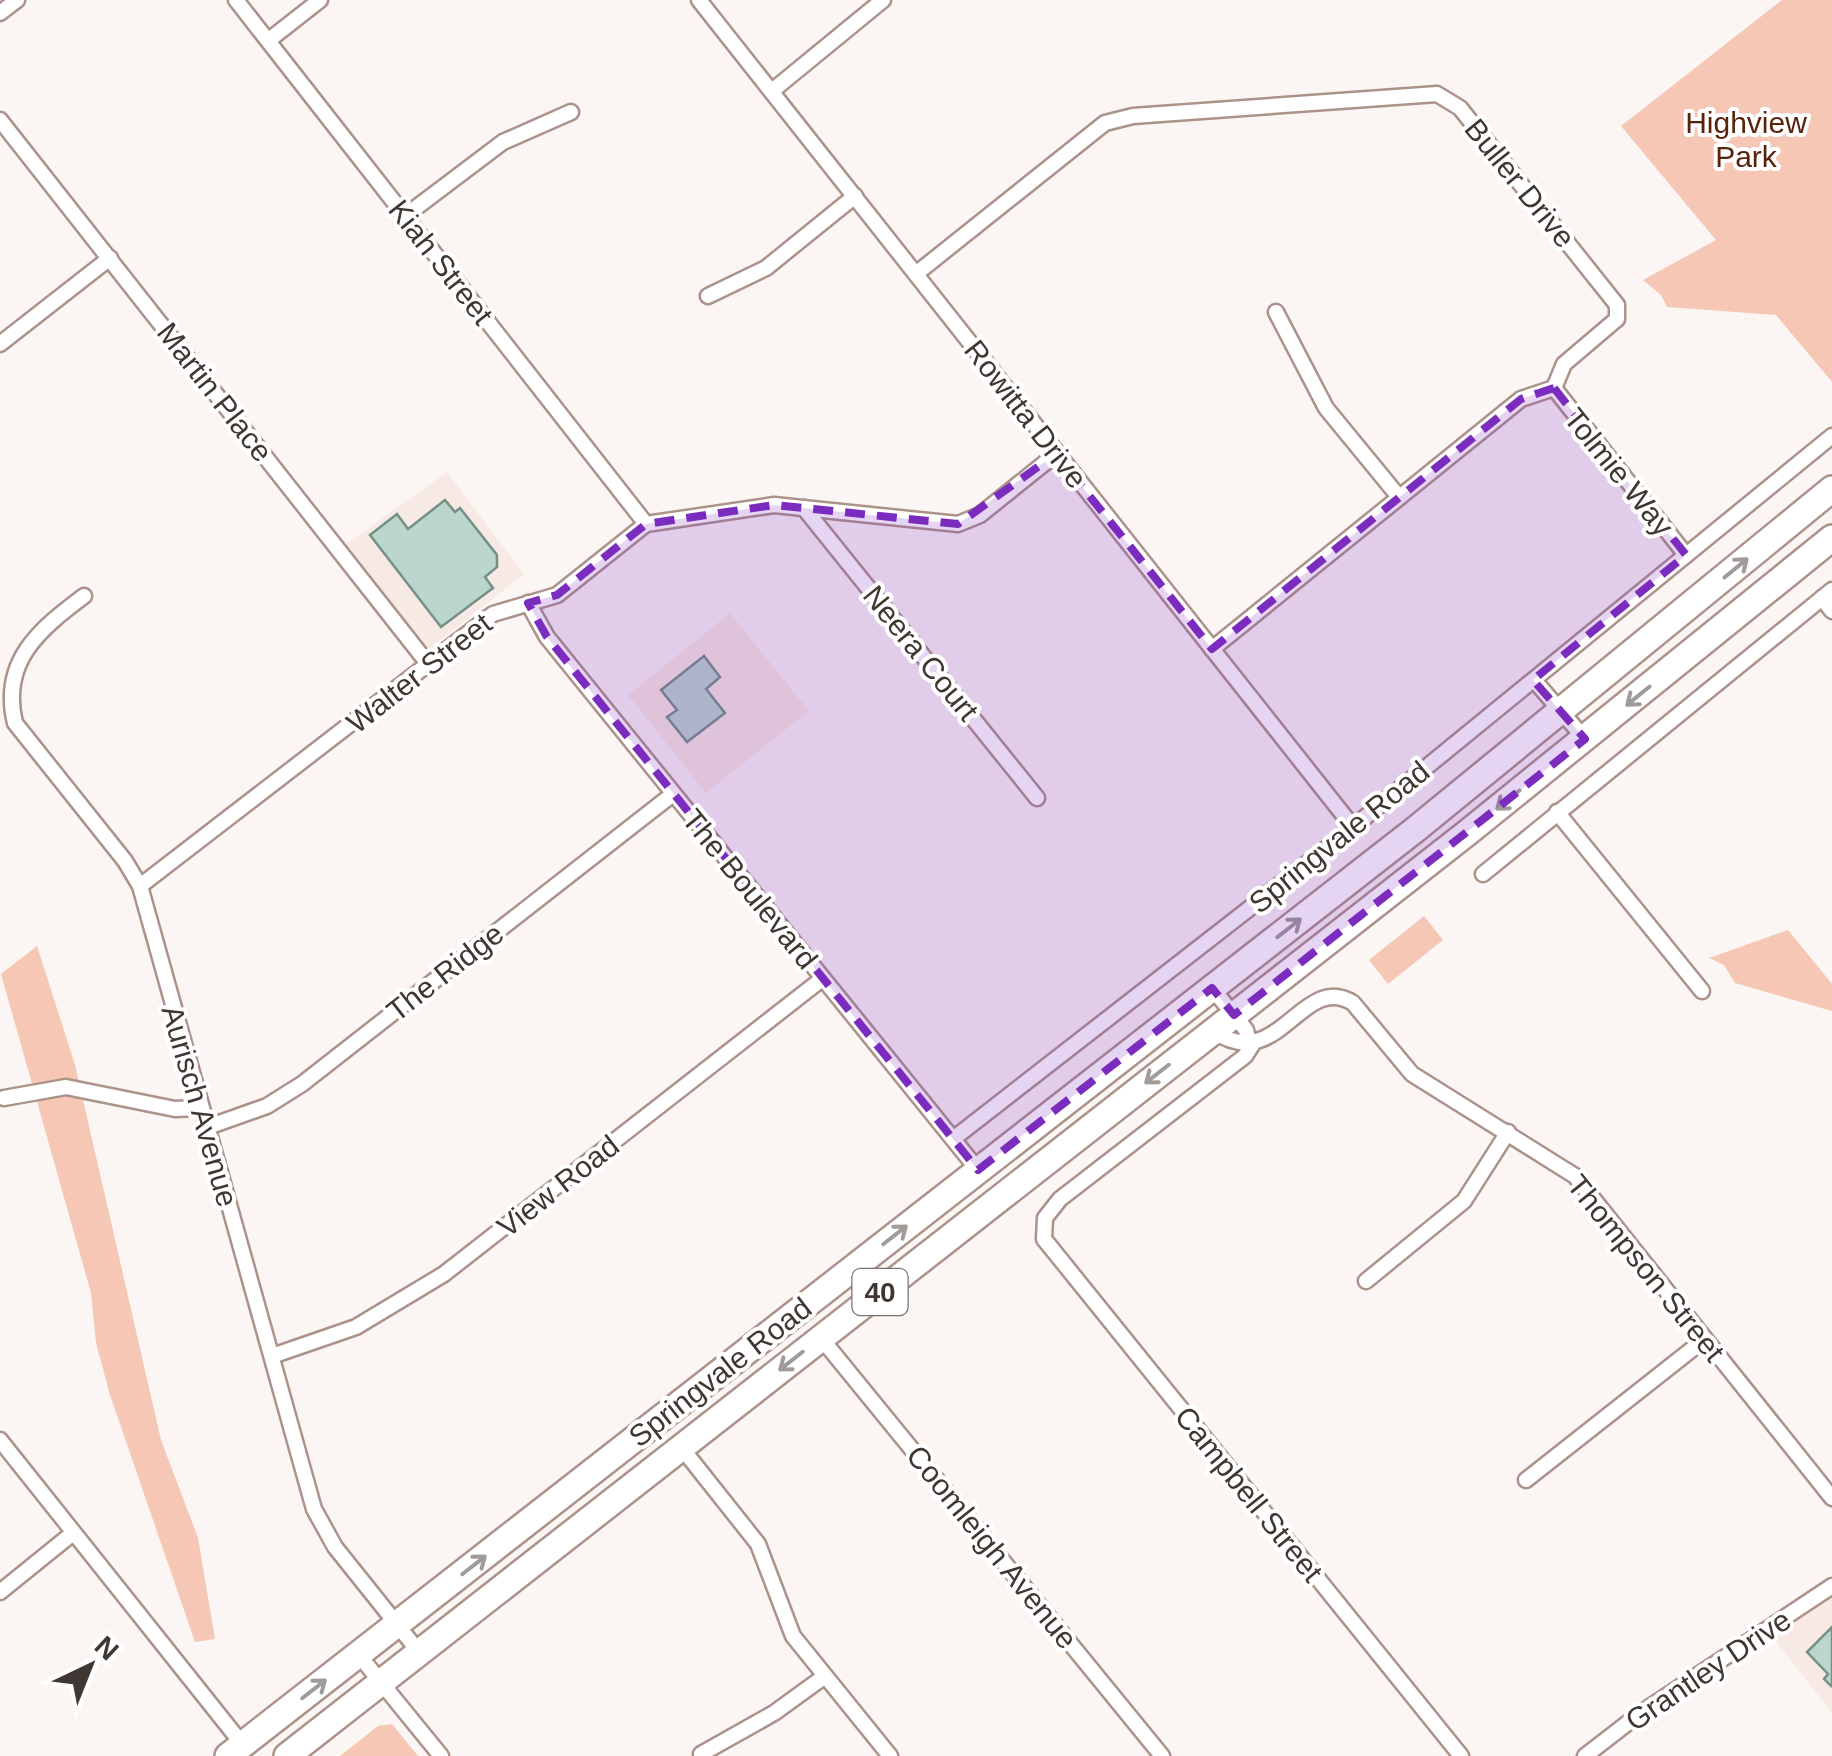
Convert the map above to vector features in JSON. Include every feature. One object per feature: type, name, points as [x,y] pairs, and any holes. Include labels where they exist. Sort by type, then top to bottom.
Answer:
[{"type":"highway","name":"Springvale Road","points":[[235,1750],[1212,988],[1832,490]]},
{"type":"highway","name":"Springvale Road","points":[[287,1756],[1234,1015],[1832,538]]},
{"type":"street","points":[[0,13],[17,0]]},
{"type":"street","name":"Kiah Street","points":[[236,0],[646,524]]},
{"type":"street","points":[[269,40],[320,0]]},
{"type":"street","name":"Rowitta Drive","points":[[700,0],[1353,827]]},
{"type":"street","points":[[772,91],[883,0]]},
{"type":"street","name":"Buller Drive","points":[[917,274],[1106,123],[1134,116],[1437,94],[1460,108],[1617,305],[1617,319],[1564,364],[1554,388]]},
{"type":"street","points":[[406,216],[503,142],[571,112]]},
{"type":"street","name":"Martin Place","points":[[0,120],[429,665]]},
{"type":"street","points":[[708,296],[766,268],[855,196]]},
{"type":"street","points":[[0,344],[110,258]]},
{"type":"street","points":[[1276,312],[1326,408],[1399,497]]},
{"type":"street","points":[[1212,649],[1521,398],[1554,388]]},
{"type":"street","name":"Tolmie Way","points":[[1554,388],[1686,556]]},
{"type":"street","name":"Springvale Road","points":[[953,1139],[1353,827],[1832,436]]},
{"type":"street","name":"Walter Street","points":[[140,886],[493,614],[557,594],[646,524],[774,505],[958,524],[980,515],[1056,454]]},
{"type":"street","name":"Neera Court","points":[[804,508],[1037,798]]},
{"type":"street","name":"Aurisch Avenue","points":[[84,596],[14,653],[4,681],[6,703],[15,723],[125,861],[140,886],[199,1108],[319,1522],[419,1652]]},
{"type":"street","points":[[1484,874],[1557,812],[1829,600]]},
{"type":"street","name":"The Boulevard","points":[[528,603],[547,637],[978,1170]]},
{"type":"street","points":[[1534,680],[1584,739]]},
{"type":"street","name":"The Ridge","points":[[205,1128],[267,1106],[302,1084],[673,794]]},
{"type":"street","points":[[1557,812],[1702,991]]},
{"type":"street","name":"View Road","points":[[272,1356],[356,1327],[444,1274],[822,979]]},
{"type":"street","points":[[1212,988],[1251,1042],[1236,1045],[1213,1031]]},
{"type":"street","name":"Thompson Street","points":[[1251,1042],[1270,1036],[1322,998],[1340,997],[1357,1007],[1412,1074],[1574,1176],[1832,1498]]},
{"type":"street","name":"Campbell Street","points":[[1251,1042],[1236,1064],[1060,1199],[1048,1212],[1042,1230],[1046,1244],[1462,1756]]},
{"type":"street","points":[[4,1098],[66,1086],[175,1110],[199,1108]]},
{"type":"street","points":[[1366,1280],[1464,1201],[1508,1132]]},
{"type":"street","name":"Coomleigh Avenue","points":[[821,1338],[1162,1756]]},
{"type":"street","points":[[1526,1480],[1705,1339]]},
{"type":"street","points":[[0,1440],[235,1750]]},
{"type":"street","points":[[681,1447],[756,1540],[793,1636],[890,1756]]},
{"type":"street","points":[[0,1592],[73,1533]]},
{"type":"street","name":"Grantley Drive","points":[[1585,1756],[1638,1715],[1832,1586]]},
{"type":"street","points":[[358,1654],[441,1756]]},
{"type":"street","points":[[701,1754],[774,1713],[825,1676]]},
{"type":"highlighted area","points":[[1554,388],[1686,555],[1533,680],[1585,739],[1234,1015],[1212,988],[978,1170],[547,637],[528,603],[557,595],[646,524],[774,505],[958,524],[1056,454],[1212,649],[1521,399]]},
{"type":"shaded area","points":[[447,472],[524,574],[429,649],[345,545]]},
{"type":"shaded area","points":[[730,613],[809,711],[706,793],[628,695]]},
{"type":"shaded area","points":[[1832,1597],[1832,1713],[1771,1635]]},
{"type":"green space","name":"Highview Park","points":[[1782,0],[1832,0],[1832,382],[1776,315],[1667,307],[1661,295],[1643,280],[1716,240],[1621,126]]},
{"type":"green space","points":[[1424,916],[1443,940],[1388,984],[1369,960]]},
{"type":"green space","points":[[1788,930],[1832,984],[1832,1011],[1735,983],[1724,965],[1709,958]]},
{"type":"green space","points":[[37,946],[75,1065],[161,1440],[198,1538],[215,1639],[195,1642],[110,1395],[96,1343],[91,1293],[1,974]]},
{"type":"green space","points":[[392,1724],[418,1756],[340,1756],[378,1726]]},
{"type":"building","points":[[445,500],[455,512],[460,508],[497,555],[497,567],[485,577],[493,588],[441,627],[370,535],[397,514],[408,529]]},
{"type":"building","points":[[704,656],[720,677],[706,689],[725,713],[687,742],[667,717],[677,710],[661,690]]},
{"type":"building","points":[[1832,1627],[1831,1686],[1824,1679],[1828,1674],[1807,1652]]}]
